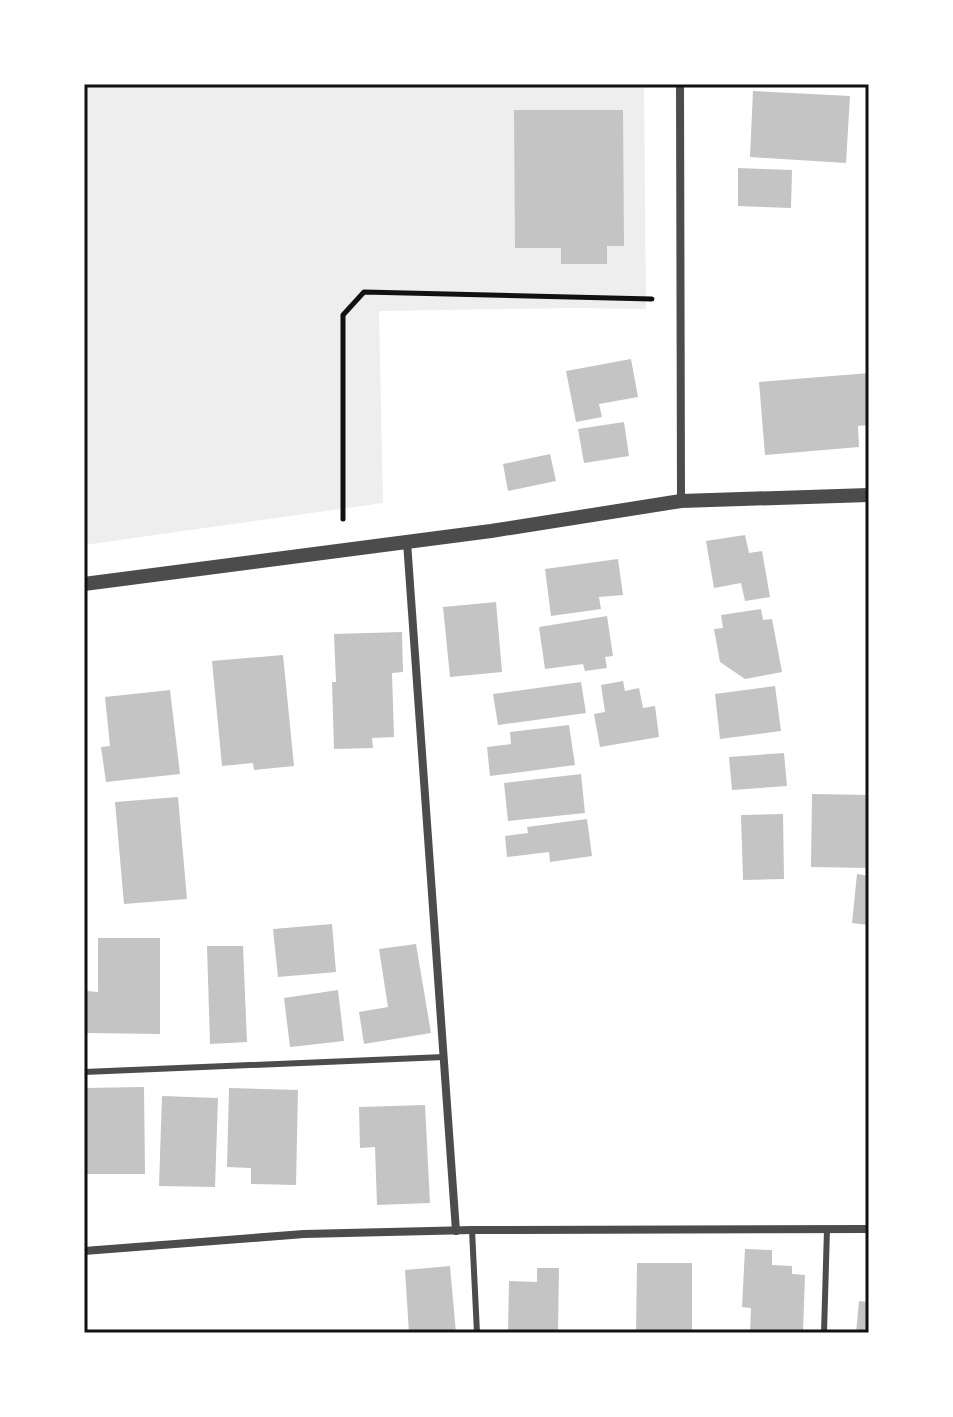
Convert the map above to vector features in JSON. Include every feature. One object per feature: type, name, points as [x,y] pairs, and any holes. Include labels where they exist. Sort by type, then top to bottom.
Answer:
[{"type":"street","points":[[680,84],[681,501]]},
{"type":"street","points":[[84,584],[407,542],[681,501],[869,495]]},
{"type":"street","points":[[407,542],[456,1231]]},
{"type":"street","points":[[84,1251],[304,1234],[472,1230],[869,1229]]},
{"type":"lane","points":[[84,1072],[444,1057]]},
{"type":"lane","points":[[824,1333],[827,1229]]},
{"type":"lane","points":[[472,1230],[477,1333]]},
{"type":"path","points":[[343,550],[343,315],[364,292],[681,299]]},
{"type":"shaded area","points":[[84,84],[644,84],[646,309],[379,311],[383,503],[84,545]]},
{"type":"building","points":[[753,91],[850,96],[846,163],[750,157]]},
{"type":"building","points":[[514,110],[623,110],[624,246],[607,246],[607,264],[561,264],[561,248],[515,248]]},
{"type":"building","points":[[738,168],[792,170],[791,208],[738,206]]},
{"type":"building","points":[[631,359],[638,397],[599,404],[602,417],[576,422],[566,371]]},
{"type":"building","points":[[869,373],[869,425],[858,426],[859,447],[765,455],[759,382]]},
{"type":"building","points":[[624,422],[629,456],[584,463],[578,429]]},
{"type":"building","points":[[550,454],[556,481],[508,491],[503,464]]},
{"type":"building","points":[[745,535],[749,553],[762,551],[770,597],[745,601],[741,583],[714,588],[706,541]]},
{"type":"building","points":[[618,559],[623,595],[599,597],[601,609],[551,616],[545,569]]},
{"type":"building","points":[[496,602],[502,672],[450,677],[443,607]]},
{"type":"building","points":[[761,609],[763,620],[772,619],[782,672],[745,679],[720,662],[714,629],[723,628],[721,615]]},
{"type":"building","points":[[607,616],[613,656],[605,657],[607,668],[585,671],[583,664],[545,669],[539,627]]},
{"type":"building","points":[[402,632],[403,672],[392,673],[394,737],[372,738],[373,748],[334,749],[334,634]]},
{"type":"building","points":[[283,655],[294,766],[254,770],[253,763],[222,766],[212,661]]},
{"type":"building","points":[[623,681],[625,691],[639,688],[643,708],[655,706],[659,737],[600,747],[594,714],[605,712],[601,685]]},
{"type":"building","points":[[581,682],[586,713],[498,725],[493,694]]},
{"type":"building","points":[[775,686],[781,731],[720,739],[715,694]]},
{"type":"building","points":[[170,690],[180,774],[106,782],[101,747],[110,746],[105,697]]},
{"type":"building","points":[[569,725],[575,765],[490,776],[487,747],[511,744],[510,732]]},
{"type":"building","points":[[784,753],[787,786],[732,790],[729,757]]},
{"type":"building","points":[[581,774],[585,813],[508,821],[504,783]]},
{"type":"building","points":[[812,794],[869,795],[869,868],[811,867]]},
{"type":"building","points":[[178,797],[187,899],[124,904],[115,802]]},
{"type":"building","points":[[783,814],[784,879],[743,880],[741,815]]},
{"type":"building","points":[[587,819],[592,856],[550,862],[549,852],[507,857],[505,836],[528,833],[527,827]]},
{"type":"building","points":[[857,874],[869,876],[869,925],[852,923]]},
{"type":"building","points":[[332,924],[336,972],[278,977],[273,929]]},
{"type":"building","points":[[98,938],[160,938],[160,1034],[87,1033],[87,991],[98,992]]},
{"type":"building","points":[[416,944],[431,1033],[364,1044],[359,1012],[388,1007],[379,949]]},
{"type":"building","points":[[207,946],[243,946],[247,1042],[210,1044]]},
{"type":"building","points":[[338,990],[344,1041],[290,1047],[284,998]]},
{"type":"building","points":[[144,1087],[145,1174],[84,1174],[84,1088]]},
{"type":"building","points":[[229,1088],[298,1090],[296,1185],[251,1184],[251,1168],[227,1167]]},
{"type":"building","points":[[162,1096],[218,1098],[215,1187],[159,1186]]},
{"type":"building","points":[[425,1105],[430,1203],[377,1205],[375,1147],[360,1148],[359,1107]]},
{"type":"building","points":[[745,1249],[772,1250],[772,1265],[792,1266],[792,1274],[805,1275],[803,1333],[750,1333],[751,1308],[742,1307]]},
{"type":"building","points":[[637,1263],[692,1263],[692,1333],[636,1333]]},
{"type":"building","points":[[450,1266],[456,1333],[409,1333],[405,1270]]},
{"type":"building","points":[[537,1268],[559,1268],[558,1333],[508,1333],[509,1281],[537,1282]]},
{"type":"building","points":[[859,1301],[869,1302],[869,1333],[856,1333]]}]
